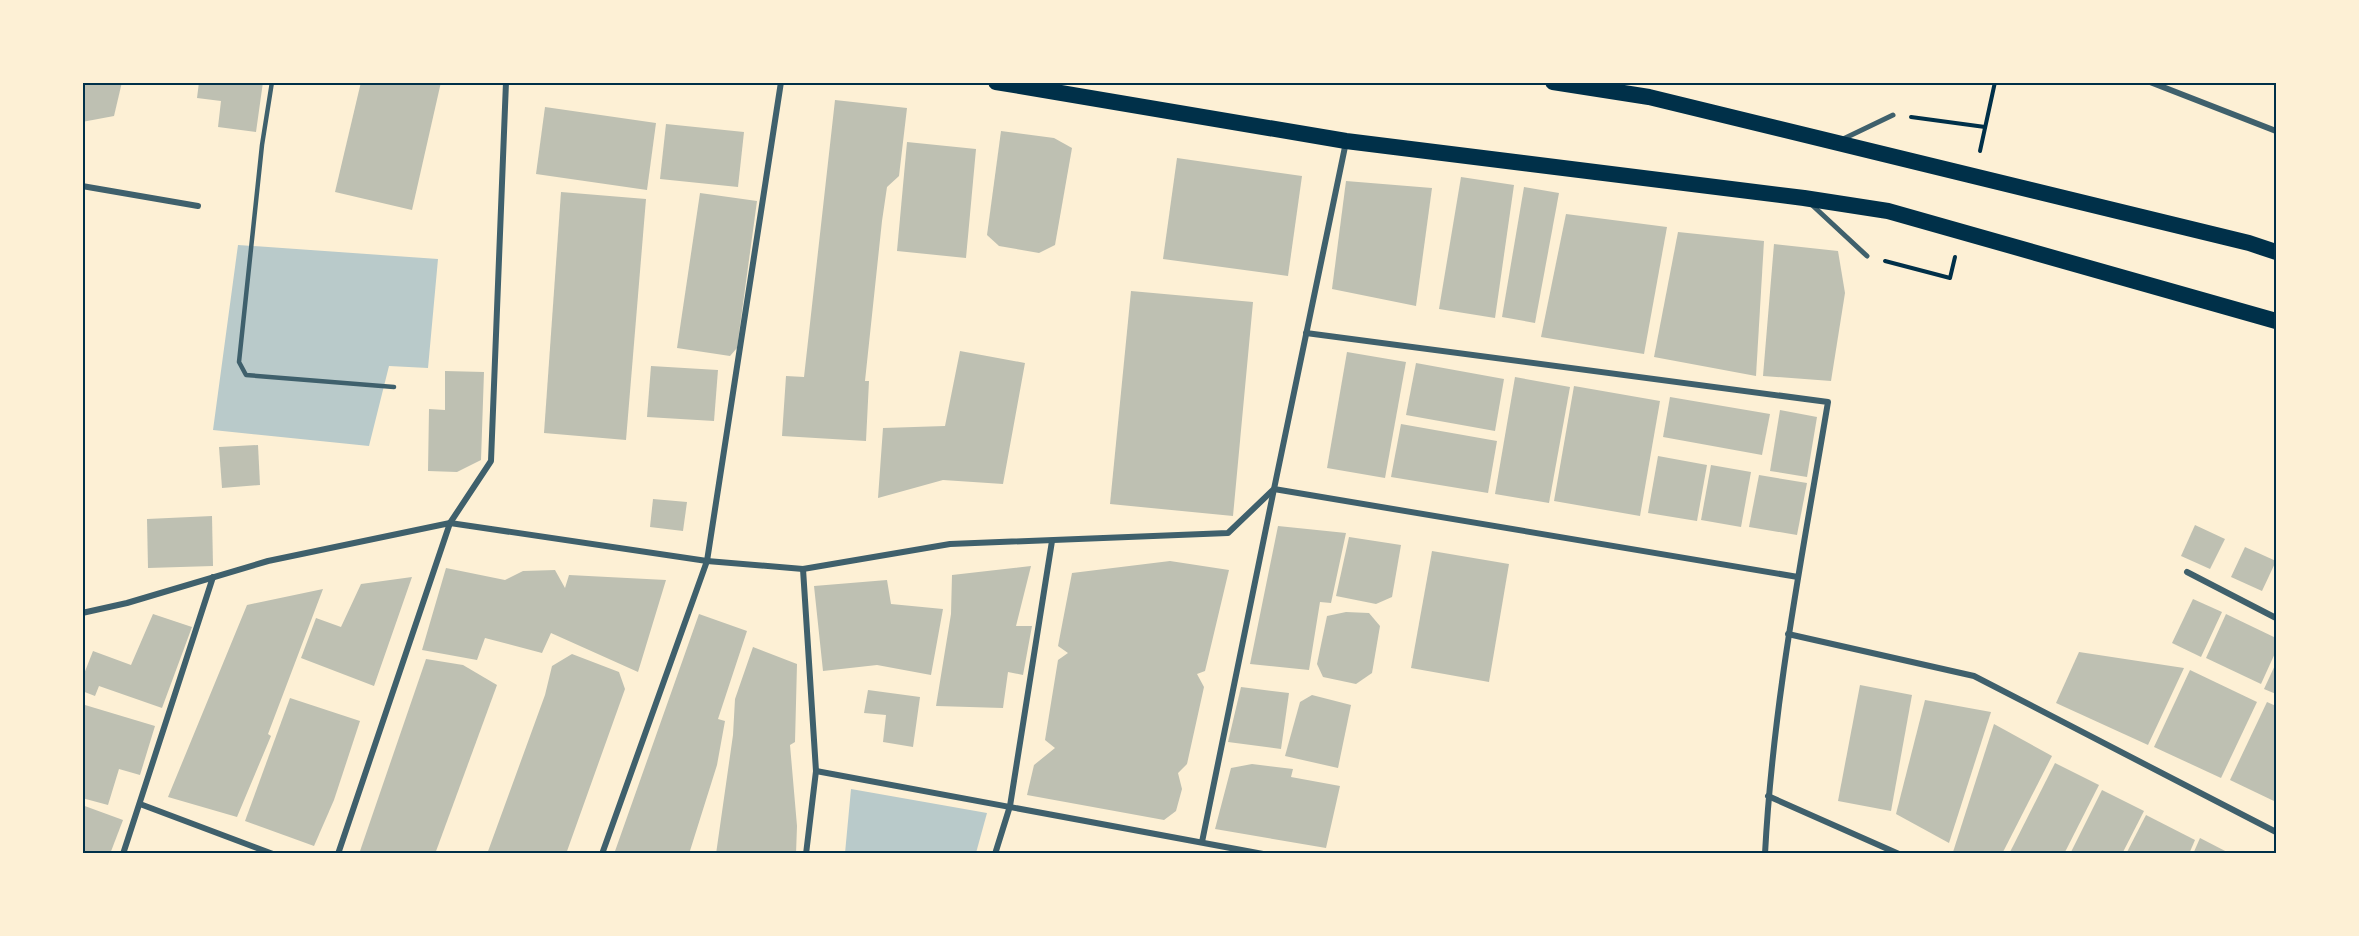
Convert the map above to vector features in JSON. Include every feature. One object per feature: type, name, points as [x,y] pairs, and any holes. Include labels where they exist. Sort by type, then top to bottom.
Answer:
[{"type":"highway","points":[[996,82],[1346,141],[1804,198],[1888,211],[2277,321]]},
{"type":"highway","points":[[1553,82],[1648,97],[2249,243],[2277,252]]},
{"type":"street","points":[[338,854],[450,523],[491,461],[506,82]]},
{"type":"street","points":[[602,854],[707,561],[781,82]]},
{"type":"street","points":[[2150,82],[2277,131]]},
{"type":"street","points":[[1836,142],[1893,114]]},
{"type":"street","points":[[1202,842],[1346,141]]},
{"type":"street","points":[[82,186],[198,206]]},
{"type":"street","points":[[1804,198],[1867,256]]},
{"type":"street","points":[[1306,333],[1828,402],[1788,634],[1768,796],[1765,854]]},
{"type":"street","points":[[1274,489],[1798,577]]},
{"type":"street","points":[[82,613],[127,603],[268,561],[450,523],[707,561],[803,569],[950,544],[1228,533],[1274,489]]},
{"type":"street","points":[[995,854],[1010,806],[1052,541]]},
{"type":"street","points":[[803,569],[816,771],[806,854]]},
{"type":"street","points":[[2187,572],[2277,618]]},
{"type":"street","points":[[123,854],[213,577]]},
{"type":"street","points":[[1788,634],[1974,676],[2277,832]]},
{"type":"street","points":[[816,771],[1263,854]]},
{"type":"street","points":[[1768,796],[1899,854]]},
{"type":"street","points":[[140,804],[273,854]]},
{"type":"lane","points":[[272,82],[262,145],[239,362],[241,368],[246,375],[394,387]]},
{"type":"path","points":[[1893,114],[1985,127]]},
{"type":"path","points":[[1867,256],[1950,278]]},
{"type":"shaded area","points":[[238,245],[438,259],[428,368],[389,366],[369,446],[213,430]]},
{"type":"shaded area","points":[[851,789],[987,813],[976,853],[845,853]]},
{"type":"building","points":[[82,82],[122,82],[114,116],[82,122]]},
{"type":"building","points":[[199,82],[263,82],[256,132],[218,127],[221,101],[197,98]]},
{"type":"building","points":[[361,82],[441,82],[412,210],[335,192]]},
{"type":"building","points":[[835,100],[907,108],[899,176],[887,187],[882,221],[865,381],[869,381],[866,441],[782,436],[786,376],[804,377]]},
{"type":"building","points":[[545,107],[656,123],[647,190],[536,174]]},
{"type":"building","points":[[666,124],[744,132],[738,187],[660,179]]},
{"type":"building","points":[[1001,131],[1054,138],[1072,148],[1055,245],[1039,253],[999,246],[987,235]]},
{"type":"building","points":[[907,142],[976,149],[966,258],[897,251]]},
{"type":"building","points":[[1177,158],[1302,176],[1288,276],[1163,259]]},
{"type":"building","points":[[1461,177],[1514,185],[1495,318],[1439,309]]},
{"type":"building","points":[[1346,181],[1432,188],[1416,306],[1332,289]]},
{"type":"building","points":[[1524,187],[1559,193],[1535,323],[1502,317]]},
{"type":"building","points":[[561,192],[646,199],[626,440],[544,433]]},
{"type":"building","points":[[700,193],[757,201],[737,348],[730,356],[677,348]]},
{"type":"building","points":[[1566,214],[1667,227],[1644,354],[1541,337]]},
{"type":"building","points":[[1678,232],[1764,241],[1756,376],[1654,357]]},
{"type":"building","points":[[1774,244],[1838,251],[1845,293],[1831,381],[1763,376]]},
{"type":"building","points":[[1131,291],[1253,302],[1233,516],[1110,504]]},
{"type":"building","points":[[960,351],[1025,363],[1003,484],[943,480],[878,498],[883,428],[945,426]]},
{"type":"building","points":[[1347,352],[1406,362],[1385,478],[1327,468]]},
{"type":"building","points":[[1416,363],[1504,379],[1495,431],[1406,415]]},
{"type":"building","points":[[651,366],[718,370],[714,421],[647,417]]},
{"type":"building","points":[[445,371],[484,372],[481,460],[457,472],[428,471],[429,409],[445,410]]},
{"type":"building","points":[[1515,377],[1570,387],[1549,503],[1495,494]]},
{"type":"building","points":[[1574,386],[1660,401],[1640,516],[1554,501]]},
{"type":"building","points":[[1670,397],[1770,414],[1762,455],[1663,437]]},
{"type":"building","points":[[1780,410],[1817,417],[1807,477],[1770,471]]},
{"type":"building","points":[[1401,424],[1497,441],[1488,493],[1391,477]]},
{"type":"building","points":[[258,445],[260,485],[222,488],[219,447]]},
{"type":"building","points":[[1658,456],[1707,465],[1697,521],[1648,513]]},
{"type":"building","points":[[1711,465],[1751,472],[1741,527],[1701,520]]},
{"type":"building","points":[[1759,475],[1807,483],[1797,535],[1749,527]]},
{"type":"building","points":[[653,499],[687,502],[683,531],[650,527]]},
{"type":"building","points":[[212,516],[213,566],[148,568],[147,519]]},
{"type":"building","points":[[2195,525],[2225,539],[2210,569],[2181,556]]},
{"type":"building","points":[[1278,526],[1346,533],[1331,603],[1320,602],[1309,670],[1250,664]]},
{"type":"building","points":[[1349,537],[1401,545],[1392,597],[1376,604],[1336,596]]},
{"type":"building","points":[[2245,547],[2276,561],[2262,591],[2231,577]]},
{"type":"building","points":[[1432,551],[1509,564],[1489,682],[1411,668]]},
{"type":"building","points":[[1170,561],[1229,570],[1205,671],[1197,674],[1204,687],[1187,764],[1178,773],[1182,789],[1176,811],[1164,820],[1027,795],[1034,765],[1055,748],[1045,740],[1058,660],[1068,653],[1058,646],[1072,573]]},
{"type":"building","points":[[1031,566],[1016,626],[1032,626],[1023,675],[1008,672],[1003,708],[936,706],[951,614],[952,575]]},
{"type":"building","points":[[446,568],[505,580],[523,571],[555,570],[565,588],[569,575],[666,580],[638,672],[551,633],[542,653],[485,638],[477,660],[422,650]]},
{"type":"building","points":[[412,577],[374,686],[301,658],[316,618],[341,627],[361,584]]},
{"type":"building","points":[[887,580],[891,604],[943,609],[931,675],[877,665],[823,671],[814,586]]},
{"type":"building","points":[[323,589],[268,734],[271,736],[237,817],[168,797],[247,605]]},
{"type":"building","points":[[2193,599],[2222,612],[2201,657],[2172,643]]},
{"type":"building","points":[[1346,612],[1369,613],[1380,626],[1372,673],[1356,684],[1323,677],[1317,664],[1327,616]]},
{"type":"building","points":[[153,614],[192,627],[162,708],[99,686],[95,696],[82,691],[82,679],[93,651],[131,665]]},
{"type":"building","points":[[699,614],[747,631],[718,719],[725,721],[717,765],[689,854],[614,854]]},
{"type":"building","points":[[2226,614],[2276,638],[2276,651],[2261,684],[2206,658]]},
{"type":"building","points":[[753,647],[797,664],[795,742],[790,745],[797,826],[796,854],[716,854],[733,735],[735,699]]},
{"type":"building","points":[[2079,652],[2184,668],[2148,745],[2056,703]]},
{"type":"building","points":[[572,654],[619,672],[625,689],[566,854],[487,854],[545,695],[552,666]]},
{"type":"building","points":[[426,659],[463,665],[497,685],[435,854],[359,854]]},
{"type":"building","points":[[2276,663],[2276,694],[2264,689]]},
{"type":"building","points":[[2190,670],[2257,702],[2221,778],[2154,747]]},
{"type":"building","points":[[1860,685],[1912,695],[1891,811],[1838,801]]},
{"type":"building","points":[[1241,687],[1289,693],[1281,749],[1228,742]]},
{"type":"building","points":[[868,690],[920,697],[913,747],[883,742],[886,715],[864,713]]},
{"type":"building","points":[[1312,695],[1351,705],[1338,768],[1285,756],[1300,702]]},
{"type":"building","points":[[290,698],[360,721],[334,800],[314,846],[245,821]]},
{"type":"building","points":[[1925,700],[1991,712],[1949,843],[1896,814]]},
{"type":"building","points":[[2267,702],[2276,706],[2276,802],[2230,780]]},
{"type":"building","points":[[85,705],[155,726],[140,775],[119,769],[108,805],[82,798],[82,713]]},
{"type":"building","points":[[1994,724],[2052,756],[2002,854],[1956,854],[1953,852]]},
{"type":"building","points":[[2055,763],[2099,785],[2064,854],[2009,854]]},
{"type":"building","points":[[1252,764],[1293,769],[1291,777],[1340,786],[1326,848],[1215,829],[1231,768]]},
{"type":"building","points":[[2102,790],[2144,811],[2122,854],[2070,854]]},
{"type":"building","points":[[82,805],[123,820],[110,854],[82,852]]},
{"type":"building","points":[[2146,815],[2195,840],[2189,854],[2126,854]]},
{"type":"building","points":[[2200,838],[2231,854],[2193,854]]}]
